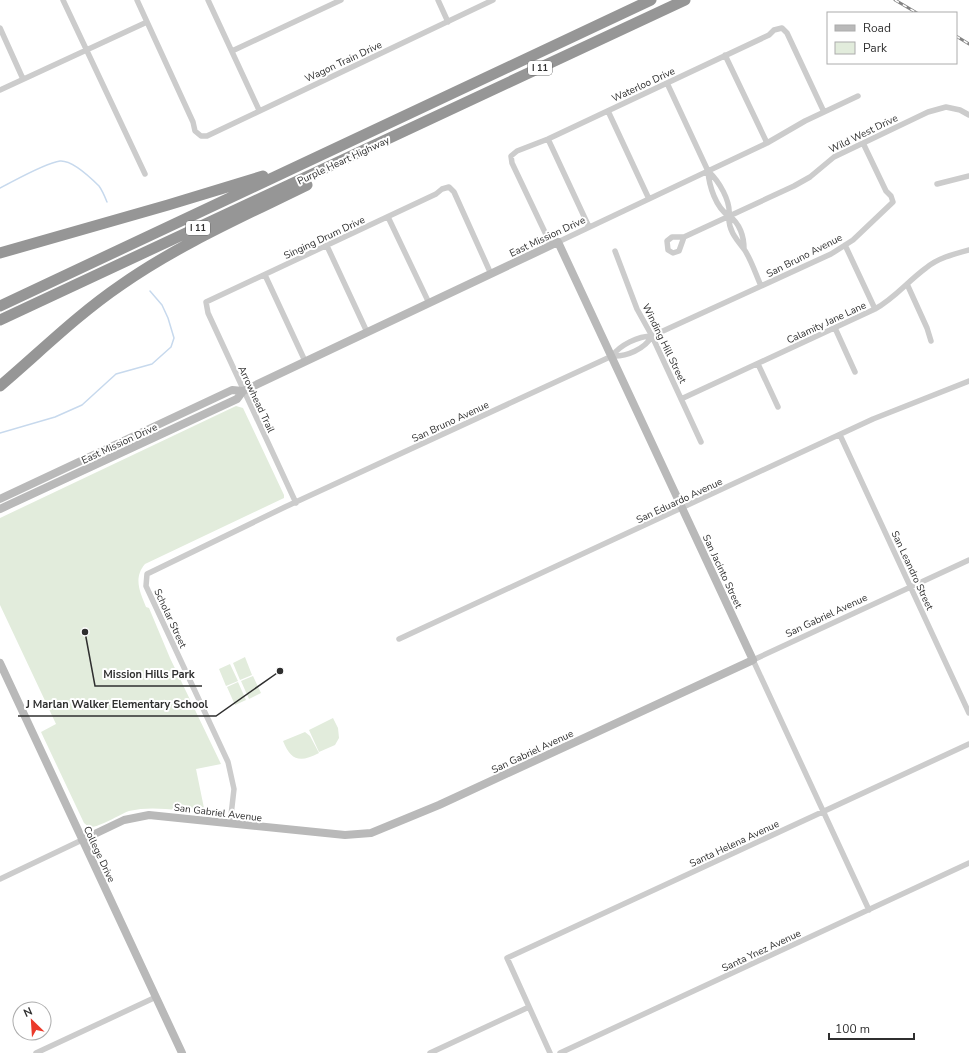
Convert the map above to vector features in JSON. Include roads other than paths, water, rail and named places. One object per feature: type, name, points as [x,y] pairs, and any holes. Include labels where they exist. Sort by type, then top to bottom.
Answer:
[{"type":"highway","name":"Purple Heart Highway","points":[[0,306],[651,0]]},
{"type":"highway","name":"Purple Heart Highway","points":[[0,320],[685,0]]},
{"type":"highway","points":[[0,386],[78,317],[146,269],[184,246],[313,182],[395,136]]},
{"type":"highway","points":[[0,253],[301,165]]},
{"type":"street","points":[[62,0],[145,174]]},
{"type":"street","points":[[0,90],[147,22],[137,0]]},
{"type":"street","points":[[208,0],[259,110]]},
{"type":"street","points":[[232,51],[341,0]]},
{"type":"street","points":[[438,0],[448,22]]},
{"type":"street","name":"Wagon Train Drive","points":[[147,22],[194,122],[195,131],[201,136],[207,136],[259,110],[494,0]]},
{"type":"street","points":[[0,28],[23,79]]},
{"type":"street","name":"Waterloo Drive","points":[[511,156],[517,151],[548,139],[769,35],[774,30],[782,28],[787,33],[824,112]]},
{"type":"street","points":[[725,55],[766,143]]},
{"type":"street","points":[[667,83],[708,171],[709,183],[723,212],[730,216]]},
{"type":"street","name":"East Mission Drive","points":[[0,509],[237,399],[243,391],[708,171],[858,96]]},
{"type":"street","name":"Wild West Drive","points":[[684,237],[794,186],[810,176],[834,157],[936,109],[953,108],[969,115]]},
{"type":"street","points":[[608,110],[649,199]]},
{"type":"street","points":[[548,139],[589,227]]},
{"type":"street","name":"San Bruno Avenue","points":[[296,503],[612,356],[617,349],[644,336],[652,336],[761,286],[845,245],[893,202],[891,196],[886,191],[863,143]]},
{"type":"street","name":"San Jacinto Street","points":[[511,156],[512,163],[612,356],[869,910]]},
{"type":"street","points":[[708,171],[717,179],[730,208],[729,225],[738,244],[744,249],[761,286]]},
{"type":"street","points":[[937,184],[969,176]]},
{"type":"street","name":"Singing Drum Drive","points":[[206,302],[449,187],[454,192],[491,274]]},
{"type":"street","points":[[388,217],[429,303]]},
{"type":"street","points":[[845,245],[875,310]]},
{"type":"street","points":[[327,246],[367,332]]},
{"type":"street","name":"Calamity Jane Lane","points":[[682,399],[875,310],[890,300],[907,284],[935,262],[969,250]]},
{"type":"street","name":"Winding Hill Street","points":[[615,251],[637,309],[652,336],[701,442]]},
{"type":"street","points":[[265,275],[306,361]]},
{"type":"street","points":[[907,284],[927,328],[931,341]]},
{"type":"street","name":"Arrowhead Trail","points":[[206,302],[208,313],[296,503]]},
{"type":"street","points":[[835,328],[855,372]]},
{"type":"street","name":"San Bruno Avenue","points":[[612,356],[621,357],[648,344],[652,336]]},
{"type":"street","points":[[758,364],[778,407]]},
{"type":"street","name":"San Eduardo Avenue","points":[[398,639],[910,403],[969,381]]},
{"type":"street","name":"East Mission Drive","points":[[0,499],[232,390],[243,391]]},
{"type":"street","name":"San Leandro Street","points":[[840,435],[969,713]]},
{"type":"street","name":"Scholar Street","points":[[230,824],[234,789],[228,762],[146,586],[146,577],[154,569],[296,503]]},
{"type":"street","name":"San Gabriel Avenue","points":[[82,840],[124,820],[141,815],[172,816],[230,824],[345,835],[371,833],[439,805],[969,560]]},
{"type":"street","name":"College Drive","points":[[0,663],[182,1053]]},
{"type":"street","name":"Santa Helena Avenue","points":[[529,1007],[507,958],[969,744]]},
{"type":"street","points":[[0,879],[82,840]]},
{"type":"street","name":"Santa Ynez Avenue","points":[[560,1053],[969,863]]},
{"type":"street","points":[[36,1053],[156,997]]},
{"type":"street","points":[[430,1053],[529,1007],[550,1053]]},
{"type":"waterway","points":[[0,188],[46,165],[54,162],[65,161],[81,170],[95,182],[101,189],[107,202]]},
{"type":"waterway","points":[[0,433],[55,417],[82,405],[116,374],[152,364],[171,347],[174,338],[168,318],[162,305],[150,291]]},
{"type":"railway","points":[[895,0],[915,12]]},
{"type":"railway","points":[[957,37],[969,44]]},
{"type":"place","name":"Mission Hills Park","points":[[85,632]]},
{"type":"place","name":"J Marlan Walker Elementary School","points":[[280,671]]}]
